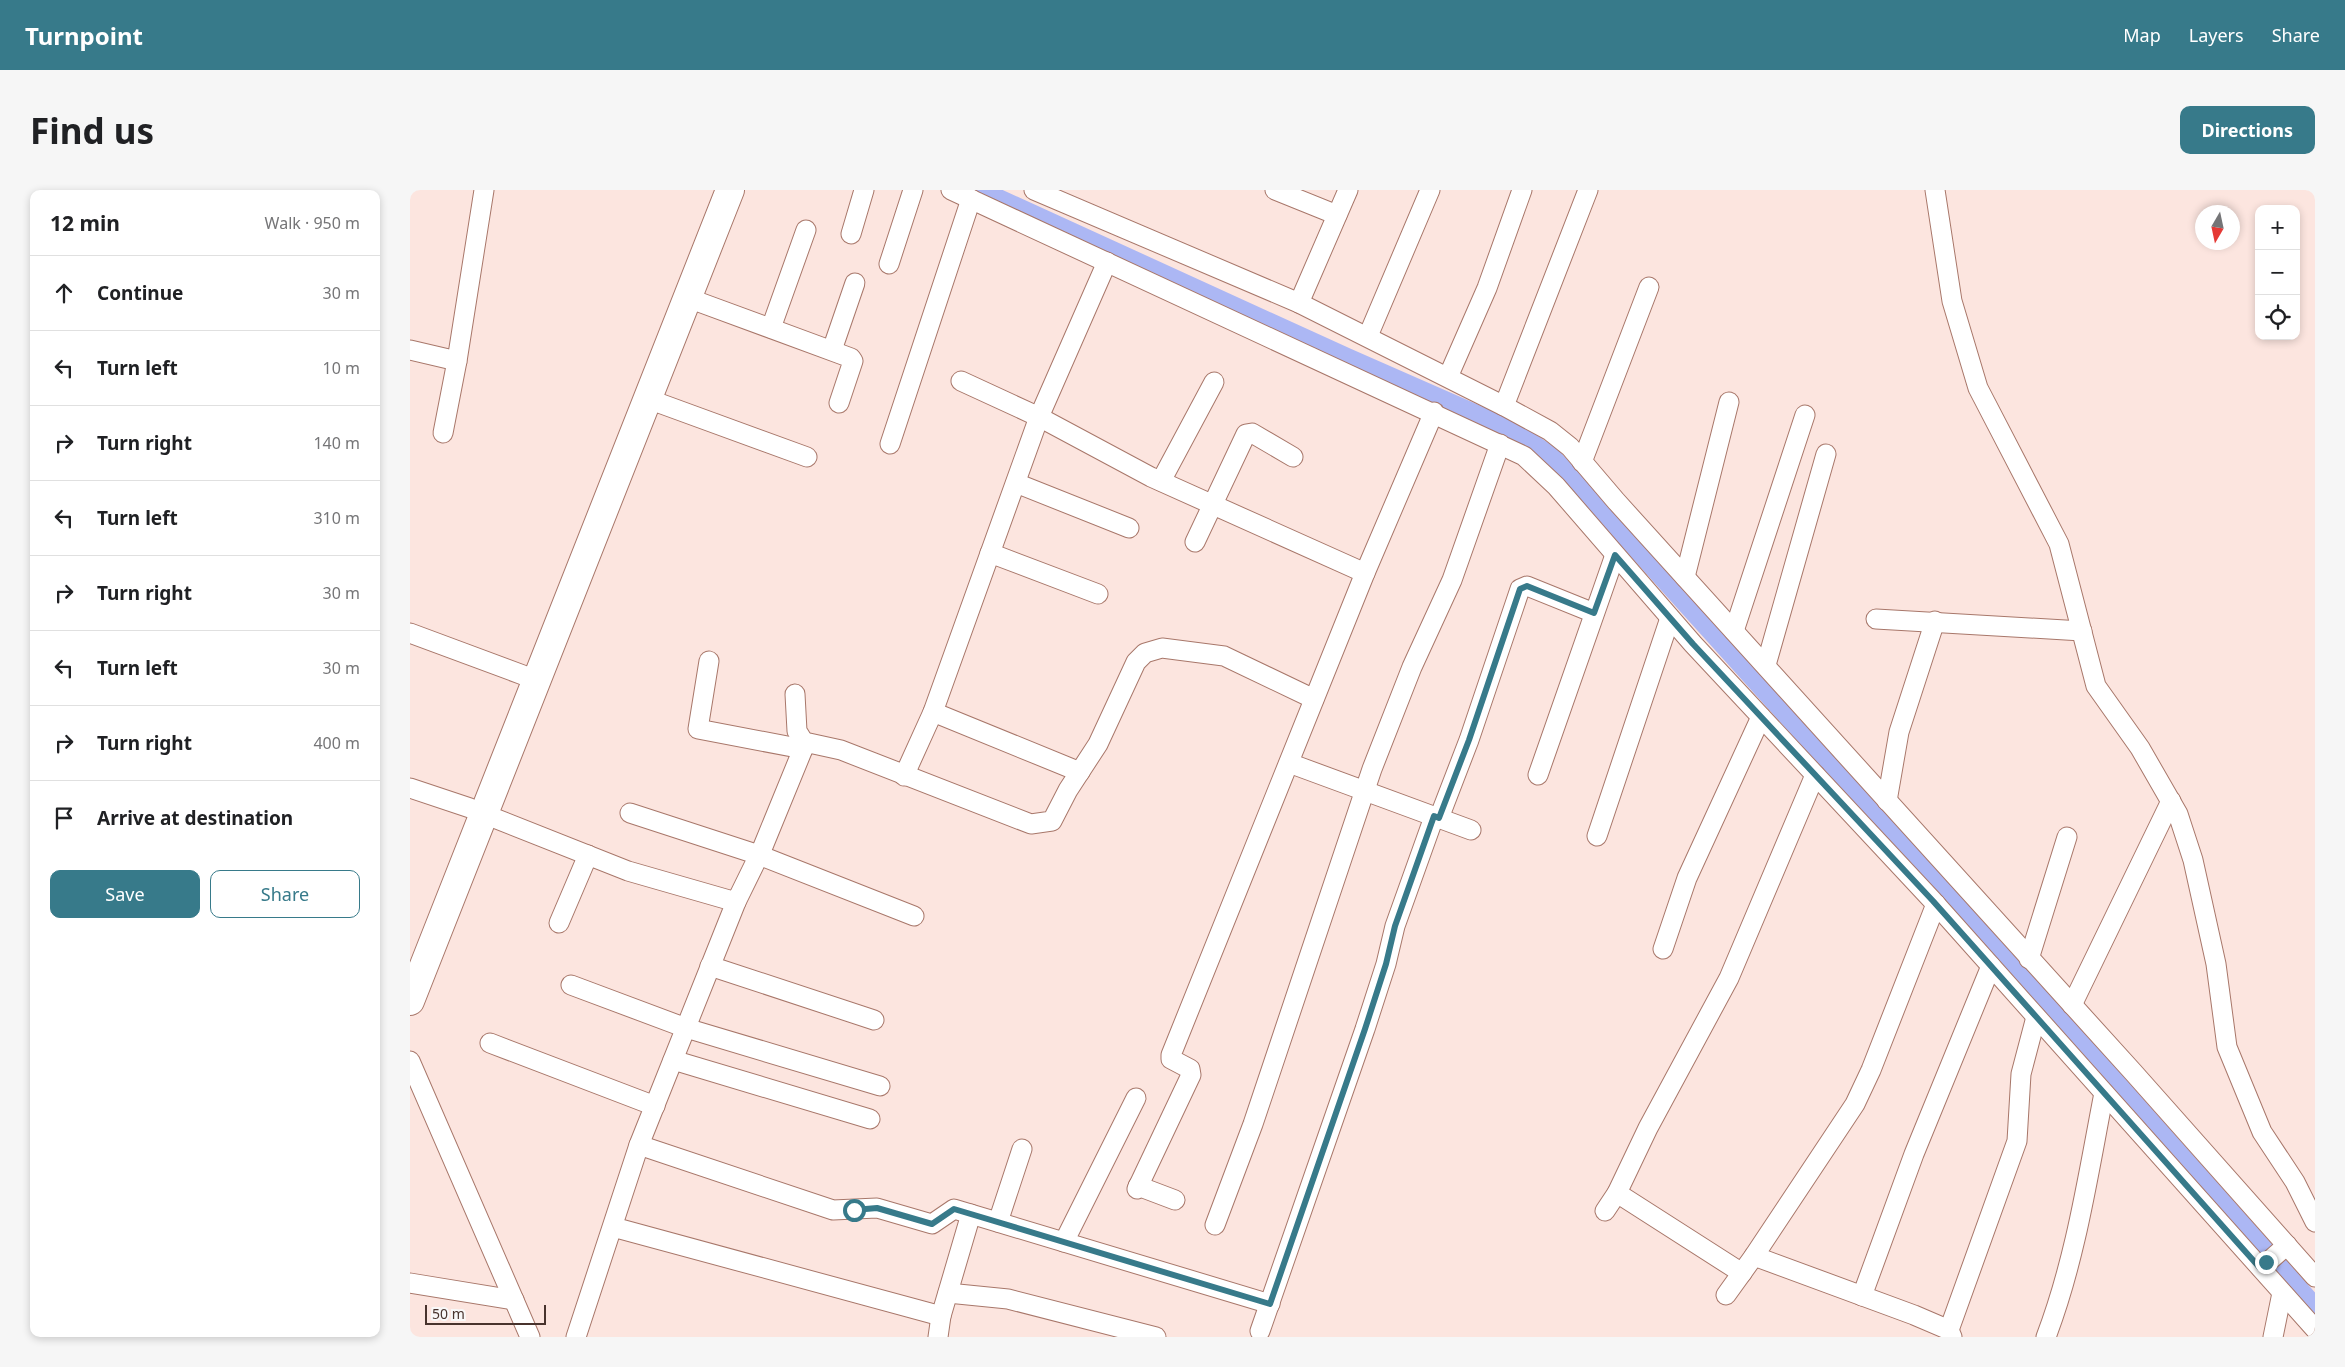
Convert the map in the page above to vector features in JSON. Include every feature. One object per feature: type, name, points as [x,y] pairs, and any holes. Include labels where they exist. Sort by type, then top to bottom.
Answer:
[{"type":"main road","points":[[410,960],[477,811],[570,576],[714,190]]},
{"type":"main road","points":[[410,1001],[523,675],[570,576],[648,399],[730,190]]},
{"type":"street","points":[[443,433],[457,361],[484,190]]},
{"type":"street","points":[[851,234],[864,190]]},
{"type":"street","points":[[889,264],[913,190]]},
{"type":"street","points":[[951,190],[1434,412],[1524,456],[1556,486],[1670,618],[1936,904],[2104,1093],[2272,1258],[2315,1277]]},
{"type":"street","points":[[1034,190],[1299,303],[1368,336],[1550,431],[1570,447],[2072,1005],[2272,1258],[2282,1293],[2315,1329]]},
{"type":"street","points":[[1275,190],[1337,215]]},
{"type":"street","points":[[1299,303],[1348,190]]},
{"type":"street","points":[[1368,336],[1430,190]]},
{"type":"street","points":[[1448,377],[1487,288],[1522,190]]},
{"type":"street","points":[[1504,406],[1524,360],[1588,190]]},
{"type":"street","points":[[1935,190],[1952,301],[1978,388],[2059,544],[2096,686],[2140,748],[2178,814],[2193,860],[2216,964],[2227,1047],[2262,1132],[2295,1182],[2315,1222]]},
{"type":"street","points":[[890,444],[971,200]]},
{"type":"street","points":[[771,328],[806,230]]},
{"type":"street","points":[[904,776],[934,712],[1039,418],[1107,262]]},
{"type":"street","points":[[832,350],[855,283]]},
{"type":"street","points":[[1582,462],[1649,287]]},
{"type":"street","points":[[688,298],[851,358],[852,361],[840,403]]},
{"type":"street","points":[[410,350],[457,361]]},
{"type":"street","points":[[962,381],[1039,418],[1161,481],[1365,573]]},
{"type":"street","points":[[1161,481],[1214,382]]},
{"type":"street","points":[[648,399],[807,457]]},
{"type":"street","points":[[1685,577],[1729,402]]},
{"type":"street","points":[[1175,1200],[1138,1187],[1191,1074],[1190,1069],[1171,1059],[1171,1055],[1365,573],[1434,412]]},
{"type":"street","points":[[1734,631],[1805,415]]},
{"type":"street","points":[[1195,542],[1246,434],[1252,433],[1293,457]]},
{"type":"street","points":[[1215,1225],[1253,1124],[1364,791],[1412,666],[1452,580],[1500,444]]},
{"type":"street","points":[[1766,665],[1826,454]]},
{"type":"street","points":[[1016,483],[1128,528]]},
{"type":"street","points":[[990,552],[1098,594]]},
{"type":"street","points":[[1538,775],[1615,555]]},
{"type":"street","points":[[1260,1331],[1362,1039],[1386,964],[1395,926],[1436,817],[1469,740],[1520,589],[1527,586],[1594,613]]},
{"type":"street","points":[[1596,836],[1670,618]]},
{"type":"street","points":[[1876,619],[2082,631]]},
{"type":"street","points":[[1887,801],[1899,732],[1935,621]]},
{"type":"street","points":[[410,633],[523,675]]},
{"type":"street","points":[[576,1337],[639,1145],[736,902],[759,855],[804,746],[809,743],[841,750],[1032,824],[1052,822],[1068,790],[1098,744],[1136,662],[1145,653],[1162,648],[1224,656],[1314,699]]},
{"type":"street","points":[[709,661],[698,729],[804,746]]},
{"type":"street","points":[[795,694],[797,731],[804,746]]},
{"type":"street","points":[[934,712],[1080,772]]},
{"type":"street","points":[[1663,949],[1687,878],[1761,717]]},
{"type":"street","points":[[1289,762],[1471,830]]},
{"type":"street","points":[[1605,1212],[1617,1193],[1648,1128],[1728,978],[1816,775]]},
{"type":"street","points":[[410,788],[477,811],[628,871],[736,902]]},
{"type":"street","points":[[2072,1005],[2171,800]]},
{"type":"street","points":[[630,813],[759,855],[914,916]]},
{"type":"street","points":[[2029,958],[2067,837]]},
{"type":"street","points":[[559,923],[588,855]]},
{"type":"street","points":[[1726,1295],[1855,1104],[1871,1070],[1936,904]]},
{"type":"street","points":[[710,966],[874,1020]]},
{"type":"street","points":[[1862,1296],[1914,1154],[1991,966]]},
{"type":"street","points":[[571,985],[686,1028],[880,1086]]},
{"type":"street","points":[[1754,1256],[1862,1296],[1943,1332],[2017,1141],[2021,1074],[2036,1017]]},
{"type":"street","points":[[490,1043],[655,1106]]},
{"type":"street","points":[[673,1060],[870,1119]]},
{"type":"street","points":[[410,1061],[530,1337]]},
{"type":"street","points":[[2046,1337],[2063,1292],[2076,1240],[2104,1093]]},
{"type":"street","points":[[1064,1242],[1136,1098]]},
{"type":"street","points":[[639,1145],[833,1210],[877,1208],[932,1224],[954,1209],[1270,1304]]},
{"type":"street","points":[[998,1222],[1022,1149]]},
{"type":"street","points":[[1617,1193],[1742,1273]]},
{"type":"street","points":[[938,1337],[941,1316],[971,1214]]},
{"type":"street","points":[[612,1227],[941,1316]]},
{"type":"street","points":[[410,1283],[514,1300]]},
{"type":"street","points":[[948,1293],[1008,1299],[1156,1337]]},
{"type":"street","points":[[2273,1337],[2282,1293]]},
{"type":"waterway","points":[[981,190],[1347,357],[1511,429],[1552,456],[2088,1050],[2315,1306]]},
{"type":"route","points":[[854,1210],[877,1208],[932,1224],[954,1209],[1270,1304],[1365,1029],[1386,964],[1395,926],[1434,816],[1439,818],[1469,740],[1520,589],[1527,586],[1594,613],[1615,555],[1693,644],[1933,901],[2260,1268],[2266,1262]]}]
